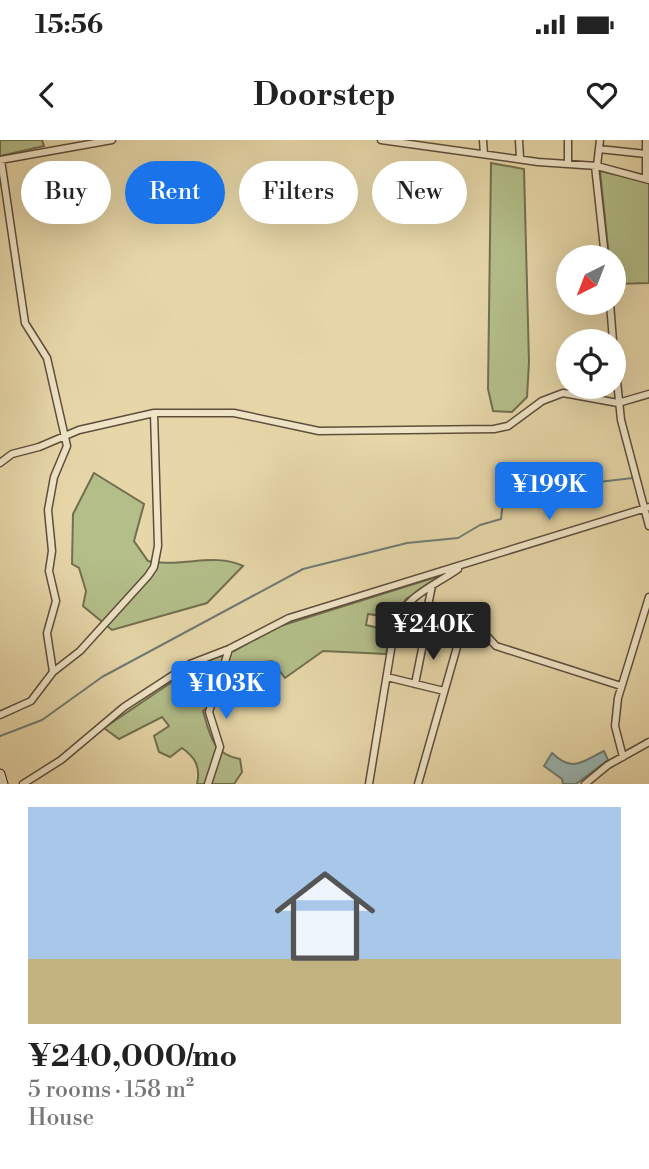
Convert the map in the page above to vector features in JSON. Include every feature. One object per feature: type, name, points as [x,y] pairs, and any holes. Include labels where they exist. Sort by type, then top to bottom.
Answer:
[{"type":"main road","points":[[0,774],[3,784]]},
{"type":"street","points":[[52,672],[47,633],[56,601],[49,570],[52,551],[48,510],[54,477],[67,446],[47,358],[25,323],[1,160],[108,140]]},
{"type":"street","points":[[381,140],[596,166],[648,179],[646,140]]},
{"type":"street","points":[[483,140],[484,154]]},
{"type":"street","points":[[519,140],[520,158]]},
{"type":"street","points":[[568,140],[568,163]]},
{"type":"street","points":[[600,140],[596,166],[604,245]]},
{"type":"street","points":[[599,149],[646,154]]},
{"type":"street","points":[[0,463],[12,454],[108,421],[154,413],[234,413],[319,431],[494,429],[508,426],[542,401],[563,393],[618,402],[649,394]]},
{"type":"street","points":[[618,399],[647,508],[649,526]]},
{"type":"street","points":[[0,715],[31,701],[52,672],[80,651],[154,567],[158,546],[154,413]]},
{"type":"street","points":[[23,784],[61,760],[146,692],[190,664],[229,649],[317,607],[463,566],[531,542],[647,508]]},
{"type":"street","points":[[369,784],[400,612],[408,602],[463,566]]},
{"type":"street","points":[[415,684],[432,586]]},
{"type":"street","points":[[623,757],[615,726],[621,686],[649,597]]},
{"type":"street","points":[[486,635],[496,646],[621,686]]},
{"type":"street","points":[[418,784],[457,647]]},
{"type":"street","points":[[208,784],[220,747],[209,712],[229,649]]},
{"type":"street","points":[[387,677],[444,691]]},
{"type":"street","points":[[585,784],[649,742]]},
{"type":"green space","points":[[0,140],[42,140],[44,146],[0,156]]},
{"type":"green space","points":[[491,163],[524,169],[529,362],[527,397],[512,412],[493,411],[488,389]]},
{"type":"green space","points":[[600,171],[649,182],[649,283],[626,284],[626,245],[608,245]]},
{"type":"green space","points":[[94,473],[144,504],[134,541],[148,561],[172,563],[220,560],[243,566],[207,603],[112,630],[83,606],[86,591],[79,568],[72,564],[73,514]]},
{"type":"green space","points":[[449,573],[406,599],[394,618],[368,614],[366,625],[391,631],[386,654],[323,651],[285,678],[272,661],[262,662],[203,711],[210,735],[218,748],[223,753],[240,759],[242,772],[234,784],[197,784],[197,768],[187,751],[182,748],[170,757],[159,752],[154,736],[169,726],[162,717],[119,739],[104,728],[200,663],[234,651],[277,627]]},
{"type":"water","points":[[604,751],[608,760],[576,784],[563,784],[562,779],[544,766],[552,753],[566,763],[577,764]]},
{"type":"waterway","points":[[0,736],[42,720],[102,677],[303,569],[407,543],[458,538],[480,525],[501,519],[503,502],[574,470],[583,472],[590,483],[633,478]]}]
